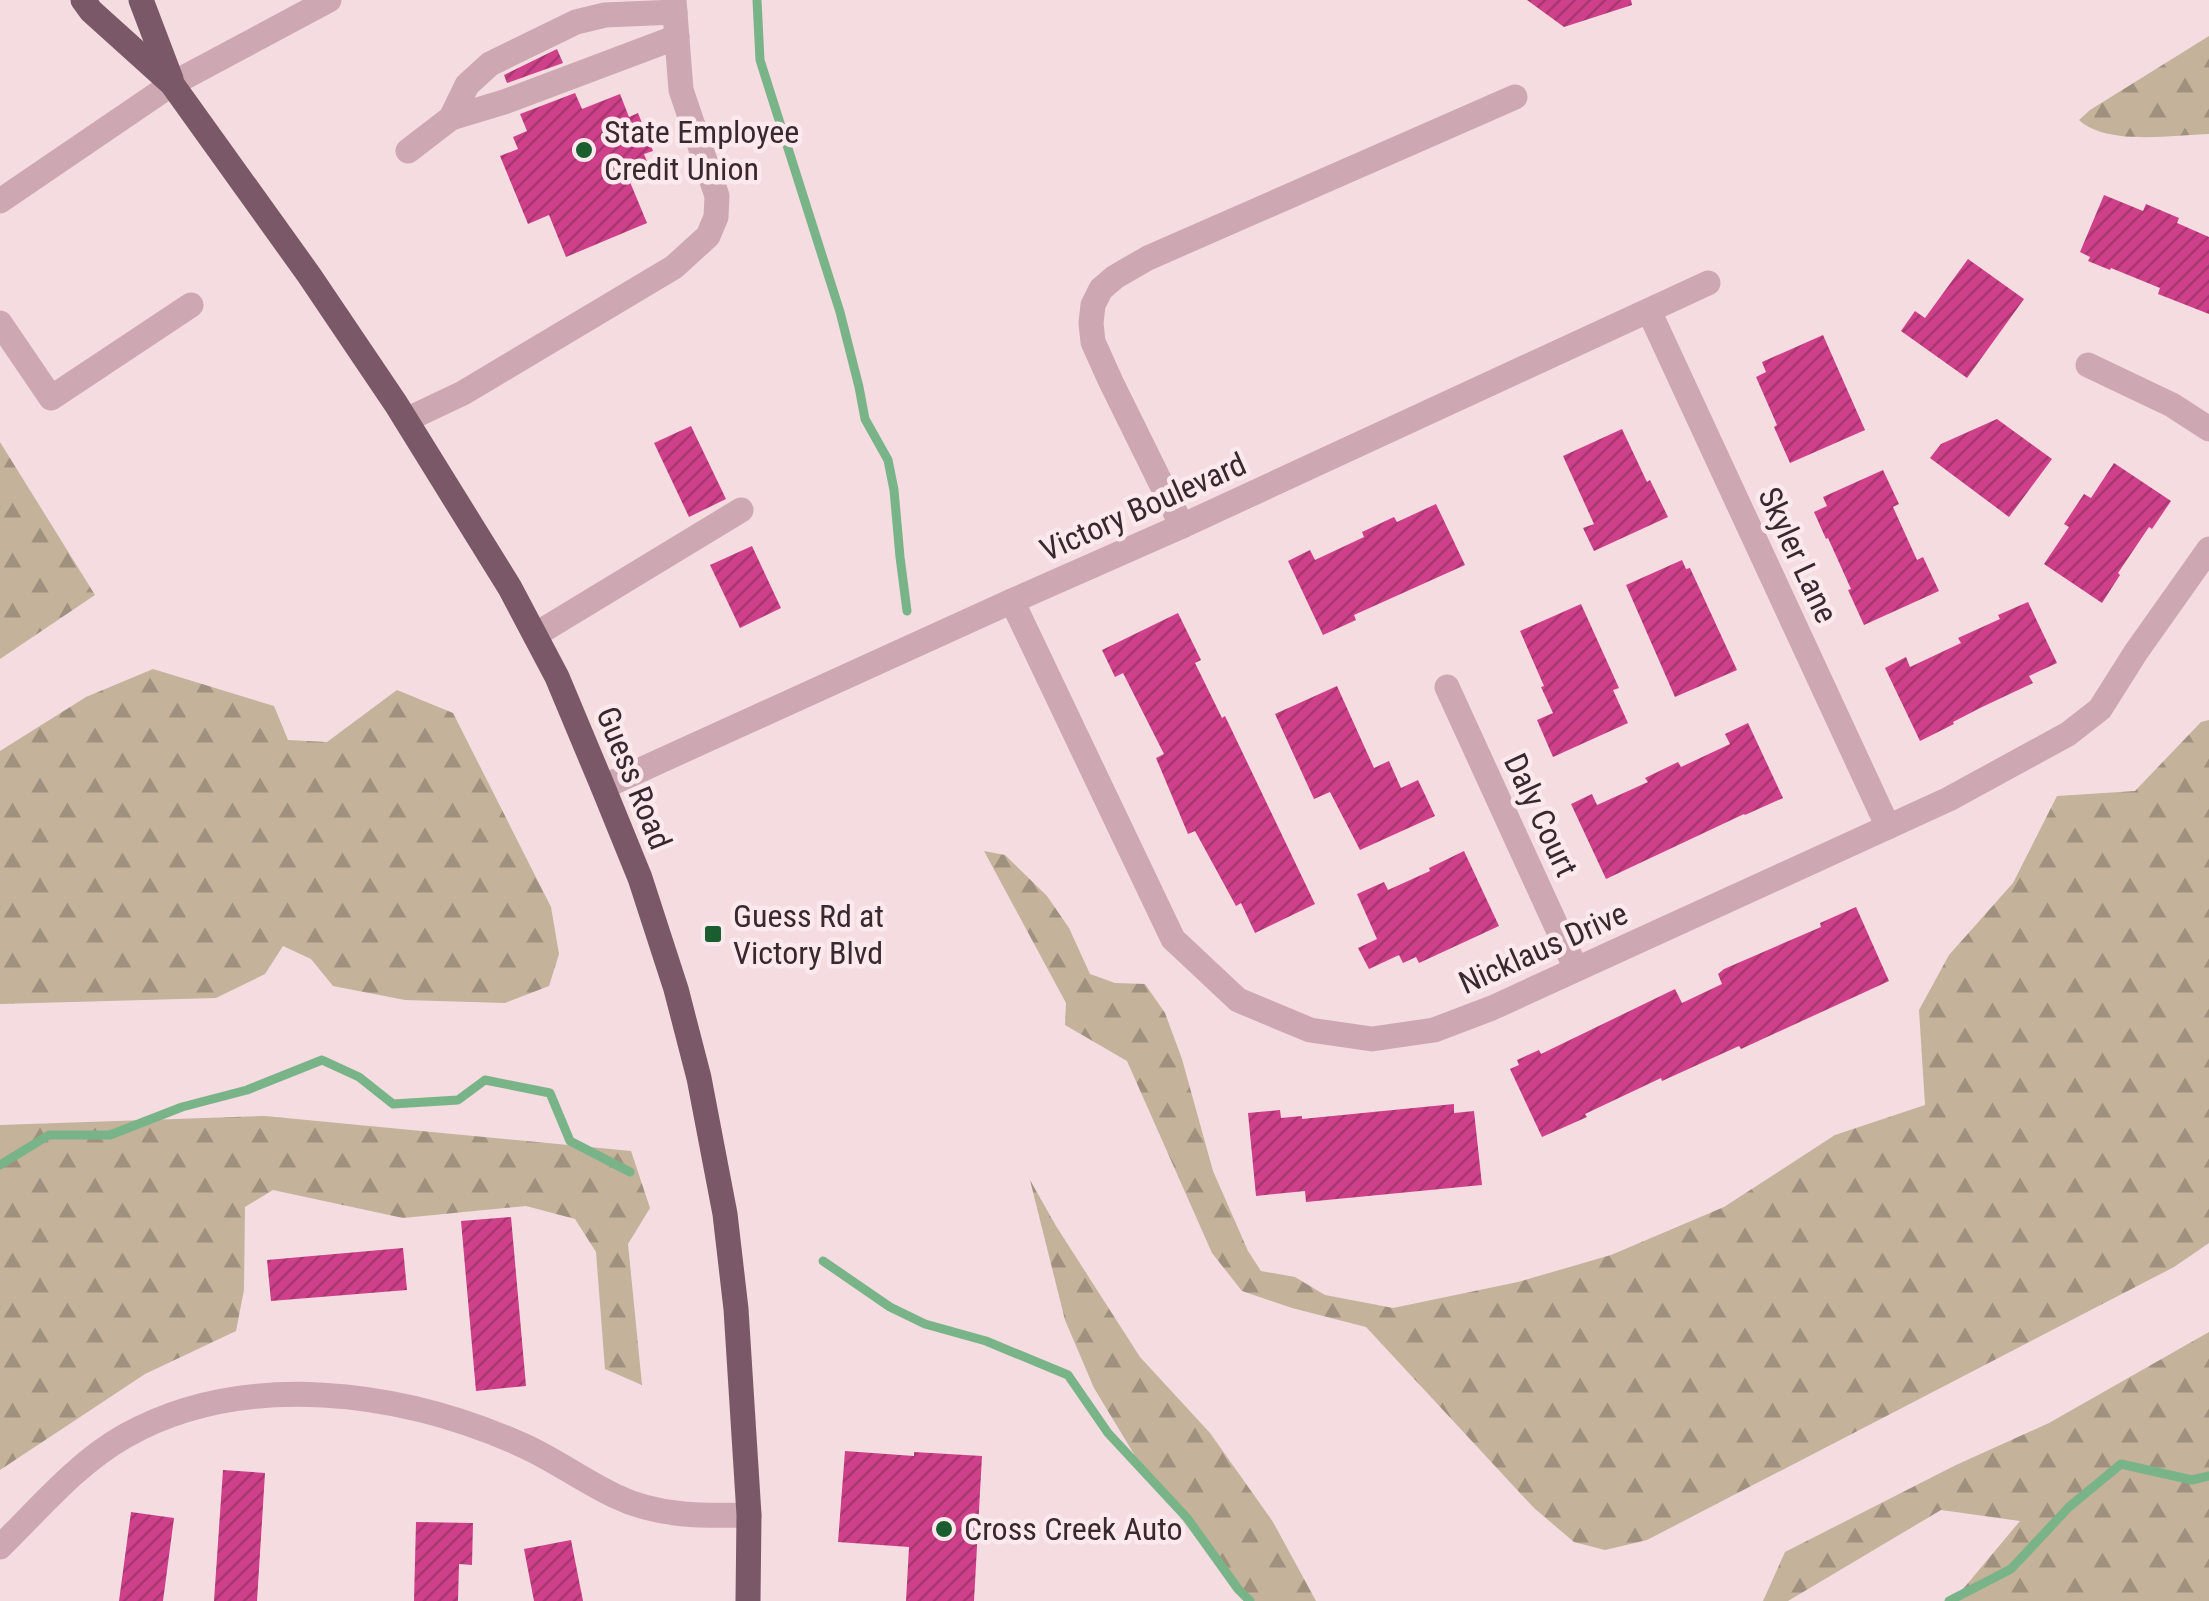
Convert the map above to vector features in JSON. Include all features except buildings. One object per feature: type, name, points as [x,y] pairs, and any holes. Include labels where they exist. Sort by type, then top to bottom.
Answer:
[{"type":"main road","name":"Guess Road","points":[[83,0],[172,84],[406,420],[510,588],[558,677],[604,787],[640,878],[676,989],[699,1078],[726,1224],[750,1515],[748,1601]]},
{"type":"main road","name":"Guess Road","points":[[141,0],[172,84]]},
{"type":"street","points":[[0,201],[172,84],[329,0]]},
{"type":"street","points":[[450,118],[467,84],[490,64],[576,22],[604,15],[676,16]]},
{"type":"street","points":[[408,150],[450,118],[504,102],[676,16]]},
{"type":"street","points":[[406,420],[462,394],[674,267],[708,236],[716,216],[717,196],[681,90],[676,16]]},
{"type":"street","points":[[1182,526],[1093,342],[1093,306],[1101,289],[1148,258],[1515,97]]},
{"type":"street","name":"Victory Boulevard","points":[[604,787],[1708,283]]},
{"type":"street","points":[[0,323],[51,398],[191,304]]},
{"type":"street","name":"Skyler Lane","points":[[1649,311],[1888,827]]},
{"type":"street","points":[[2088,365],[2172,405],[2209,429]]},
{"type":"street","points":[[535,635],[741,510]]},
{"type":"street","name":"Nicklaus Drive","points":[[1012,601],[1172,940],[1238,1000],[1310,1030],[1372,1039],[1434,1030],[1492,1008],[1948,799],[2068,734],[2100,709],[2209,550]]},
{"type":"street","name":"Daly Court","points":[[1447,687],[1576,969]]},
{"type":"street","points":[[0,1547],[74,1473],[124,1437],[167,1417],[214,1402],[280,1394],[347,1397],[462,1422],[523,1445],[620,1499],[680,1515],[750,1515]]},
{"type":"green space","points":[[2209,36],[2209,134],[2123,136],[2091,128],[2079,120],[2090,110]]},
{"type":"green space","points":[[0,442],[95,595],[0,659]]},
{"type":"green space","points":[[153,669],[274,706],[288,740],[327,742],[397,690],[453,713],[551,907],[559,954],[549,986],[505,1003],[405,1000],[333,986],[311,959],[283,946],[265,974],[216,998],[0,1004],[0,751],[86,697]]},
{"type":"green space","points":[[2209,720],[2209,1243],[2174,1267],[1647,1540],[1605,1550],[1574,1542],[1534,1508],[1366,1327],[1242,1291],[1212,1253],[1127,1061],[1065,1025],[1066,1003],[984,851],[1005,855],[1047,896],[1069,928],[1090,974],[1115,983],[1145,984],[1165,1013],[1213,1171],[1248,1251],[1261,1271],[1295,1277],[1325,1295],[1393,1308],[1518,1282],[1611,1255],[1724,1207],[1835,1135],[1925,1105],[1919,1010],[1949,955],[2013,883],[2057,796],[2135,791],[2201,722]]},
{"type":"green space","points":[[265,1116],[631,1151],[650,1208],[628,1244],[642,1385],[605,1369],[596,1252],[575,1219],[526,1206],[403,1218],[273,1190],[245,1207],[244,1290],[236,1331],[145,1374],[0,1470],[0,1125]]},
{"type":"green space","points":[[1030,1180],[1140,1357],[1210,1433],[1273,1522],[1316,1601],[1244,1601],[1137,1459],[1094,1388],[1065,1320]]},
{"type":"green space","points":[[2209,1332],[2209,1601],[1953,1601],[2020,1521],[1941,1510],[1788,1601],[1763,1601],[1785,1552],[1956,1465],[2049,1423]]},
{"type":"waterway","points":[[757,0],[760,60],[840,312],[865,419],[888,460],[907,611]]},
{"type":"waterway","points":[[0,1165],[49,1135],[110,1135],[182,1107],[247,1090],[322,1060],[359,1077],[393,1104],[458,1100],[485,1080],[550,1093],[570,1141],[630,1172]]},
{"type":"waterway","points":[[823,1261],[890,1307],[925,1324],[986,1341],[1068,1375],[1108,1433],[1187,1518],[1250,1601]]},
{"type":"waterway","points":[[1949,1601],[2011,1569],[2069,1507],[2121,1464],[2192,1480],[2209,1476]]},
{"type":"place","name":"State Employee Credit Union","points":[[584,150]]},
{"type":"place","name":"Guess Rd at Victory Blvd","points":[[713,934]]},
{"type":"place","name":"Cross Creek Auto","points":[[944,1529]]}]
